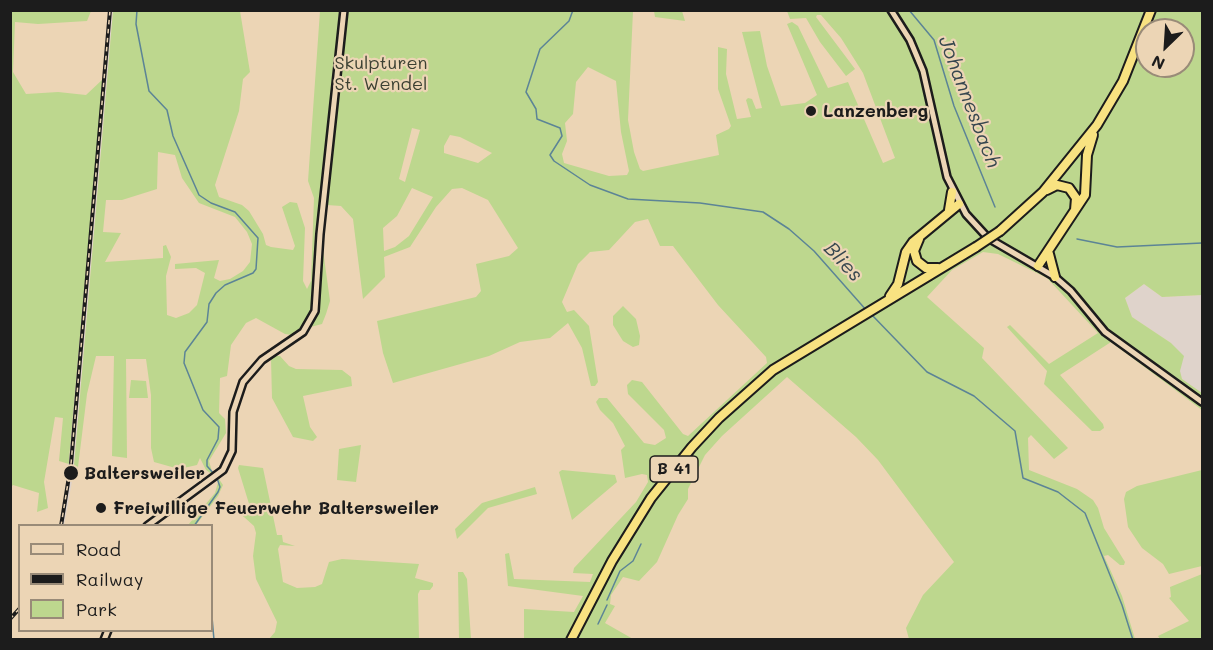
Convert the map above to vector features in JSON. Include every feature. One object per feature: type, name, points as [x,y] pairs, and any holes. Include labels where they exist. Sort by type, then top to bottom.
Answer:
[{"type":"highway","name":"B 41","points":[[572,639],[627,535],[669,475],[719,418],[773,370],[976,247],[1000,231],[1043,192],[1097,125],[1123,81],[1151,10]]},
{"type":"highway","points":[[1040,267],[1085,195],[1089,147],[1097,125]]},
{"type":"highway","points":[[1043,192],[1057,185],[1069,188],[1076,198],[1074,212]]},
{"type":"highway","points":[[947,213],[952,192]]},
{"type":"highway","points":[[886,300],[898,284],[906,252],[947,213],[960,206]]},
{"type":"highway","points":[[919,238],[914,251],[917,261],[926,268],[943,268]]},
{"type":"highway","points":[[1049,252],[1055,277]]},
{"type":"main road","points":[[148,524],[216,477],[232,451],[233,412],[243,382],[262,360],[303,332],[318,298],[318,255],[344,10]]},
{"type":"main road","points":[[891,10],[910,40],[923,71],[942,160],[952,192],[960,206],[988,238],[1055,277],[1071,291],[1105,332],[1203,402]]},
{"type":"shaded area","points":[[109,11],[113,11],[73,476],[64,524],[60,524],[69,459]]},
{"type":"shaded area","points":[[1144,284],[1162,297],[1202,295],[1202,393],[1182,379],[1171,343],[1132,317],[1125,298]]},
{"type":"green space","points":[[11,10],[91,11],[87,21],[38,24],[15,22],[13,72],[26,94],[58,92],[86,95],[103,79],[69,464],[59,461],[63,418],[55,417],[44,482],[48,508],[37,512],[39,493],[13,485],[11,487]]},
{"type":"green space","name":"Skulpturen St. Wendel","points":[[113,11],[240,11],[250,72],[243,79],[239,111],[215,185],[219,197],[242,205],[249,211],[263,234],[266,245],[271,247],[293,250],[295,246],[282,207],[290,202],[297,203],[305,228],[303,281],[307,289],[311,281],[314,198],[308,181],[320,11],[633,11],[628,120],[634,152],[640,169],[643,171],[719,155],[716,135],[731,126],[718,89],[718,47],[727,49],[726,74],[737,119],[751,117],[746,100],[748,98],[752,99],[756,109],[762,108],[742,32],[760,31],[767,66],[781,106],[805,103],[817,95],[787,24],[792,22],[798,26],[828,88],[848,82],[883,163],[895,158],[863,73],[841,38],[821,15],[817,15],[816,17],[855,69],[846,76],[820,42],[806,18],[790,19],[787,11],[1202,11],[1202,295],[1162,297],[1144,284],[1125,298],[1132,317],[1171,343],[1184,356],[1180,371],[1182,379],[1202,393],[1202,410],[1111,342],[1060,375],[1103,424],[1104,428],[1100,431],[1092,431],[1044,384],[1047,371],[1007,327],[1010,325],[1049,364],[1098,333],[1047,278],[998,254],[983,252],[952,270],[927,297],[984,348],[982,358],[1068,448],[1054,459],[1031,435],[1028,438],[1029,470],[1077,489],[1093,500],[1104,528],[1125,562],[1124,565],[1120,565],[1108,555],[1104,556],[1122,596],[1135,639],[909,639],[906,628],[923,595],[954,562],[878,460],[856,437],[787,377],[722,436],[705,455],[688,489],[688,499],[678,515],[657,562],[639,581],[623,577],[611,595],[610,604],[615,606],[605,623],[633,639],[524,639],[524,609],[574,612],[583,596],[508,586],[505,554],[509,553],[514,579],[590,582],[593,574],[573,573],[574,568],[636,502],[648,482],[647,475],[642,474],[625,478],[621,450],[625,446],[613,423],[600,410],[596,402],[599,398],[607,398],[644,443],[655,445],[666,438],[664,430],[628,394],[627,385],[632,380],[642,382],[683,434],[688,436],[767,363],[766,357],[718,305],[673,246],[660,246],[648,219],[635,222],[609,250],[590,252],[578,264],[562,302],[567,312],[574,310],[589,326],[598,382],[595,386],[591,386],[582,348],[568,323],[550,338],[520,342],[489,356],[393,383],[383,353],[377,321],[476,297],[481,291],[476,264],[509,256],[518,248],[488,200],[462,188],[452,189],[436,207],[410,247],[384,257],[385,277],[363,299],[353,219],[341,206],[327,205],[323,250],[330,301],[322,324],[295,331],[292,335],[285,334],[256,318],[246,323],[231,345],[227,376],[220,378],[219,413],[225,419],[226,433],[209,461],[213,475],[206,470],[200,458],[197,465],[179,469],[154,462],[151,448],[151,395],[146,359],[126,359],[127,458],[112,456],[114,356],[96,356],[87,394],[78,467],[74,466]],"holes":[[[588,67],[616,81],[621,132],[629,171],[627,175],[609,176],[564,163],[562,154],[567,141],[565,123],[573,114],[576,82]],[[412,128],[420,130],[405,182],[399,179]],[[450,135],[460,137],[492,153],[478,163],[444,153],[444,146]],[[158,152],[175,155],[182,178],[199,203],[235,217],[247,232],[252,244],[250,262],[243,271],[230,279],[220,281],[214,278],[219,260],[175,264],[175,269],[196,268],[205,273],[197,305],[189,313],[176,318],[167,315],[166,276],[171,257],[166,245],[163,246],[163,258],[105,262],[121,233],[103,232],[106,200],[122,200],[157,189]],[[412,188],[433,197],[409,236],[395,247],[384,251],[383,228],[397,216]]]},
{"type":"green space","points":[[654,11],[682,11],[685,21],[655,17]]},
{"type":"green space","points":[[623,306],[636,319],[640,336],[639,345],[633,347],[623,341],[613,325],[613,316]]},
{"type":"green space","points":[[280,356],[289,366],[296,369],[342,370],[351,377],[352,386],[303,396],[310,427],[317,437],[313,441],[293,437],[272,398],[271,359]]},
{"type":"green space","points":[[131,380],[146,381],[148,398],[129,398]]},
{"type":"green space","points":[[361,445],[356,482],[337,480],[339,449]]},
{"type":"green space","points":[[239,465],[263,468],[277,535],[282,535],[283,542],[295,546],[280,545],[278,549],[283,582],[297,588],[315,587],[322,584],[329,562],[342,559],[419,564],[415,578],[433,583],[433,586],[430,590],[420,590],[418,594],[419,639],[269,639],[275,632],[277,622],[256,579],[253,556],[256,533],[254,526],[234,508],[234,502],[242,508],[250,507]]},
{"type":"green space","points":[[562,470],[615,475],[617,482],[572,520],[559,472]]},
{"type":"green space","points":[[1202,470],[1202,566],[1169,574],[1163,564],[1142,548],[1128,527],[1124,499],[1126,492],[1137,486]]},
{"type":"green space","points":[[219,479],[223,485],[218,496],[197,524],[189,524],[215,493]]},
{"type":"green space","points":[[535,487],[537,494],[488,508],[457,539],[455,529],[482,503]]},
{"type":"green space","points":[[458,572],[463,572],[467,579],[471,639],[459,639]]},
{"type":"green space","points":[[1202,574],[1202,639],[1160,639],[1158,636],[1189,621],[1169,598],[1171,597],[1170,587]]},
{"type":"waterway","points":[[137,10],[136,24],[149,91],[167,110],[173,136],[199,195],[211,203],[235,212],[258,238],[256,269],[253,273],[225,285],[216,293],[209,304],[207,322],[185,352],[184,363],[203,410],[219,427],[218,439],[207,460],[207,466],[214,474]]},
{"type":"waterway","name":"Blies","points":[[573,10],[569,21],[540,49],[526,92],[536,109],[537,119],[560,128],[562,136],[550,155],[554,161],[590,185],[628,199],[700,203],[763,212],[789,229],[814,251],[867,311]]},
{"type":"waterway","name":"Johannesbach","points":[[909,10],[934,40],[954,106],[995,207]]},
{"type":"waterway","name":"Johannesbach","points":[[1077,239],[1117,247],[1202,243]]},
{"type":"waterway","name":"Blies","points":[[871,314],[927,372],[974,396],[1015,431],[1023,478],[1058,492],[1085,513],[1122,605],[1133,640]]},
{"type":"waterway","points":[[195,524],[218,492],[220,487],[217,478]]},
{"type":"waterway","points":[[607,600],[620,571],[633,561],[641,544]]},
{"type":"waterway","points":[[598,624],[607,605]]},
{"type":"waterway","points":[[213,628],[214,640]]},
{"type":"railway","points":[[61,524],[71,464],[110,10]]},
{"type":"railway","points":[[10,619],[18,610]]},
{"type":"place","name":"Lanzenberg","points":[[811,111]]},
{"type":"place","name":"Baltersweiler","points":[[71,473]]},
{"type":"place","name":"Freiwillige Feuerwehr Baltersweiler","points":[[101,508]]}]
